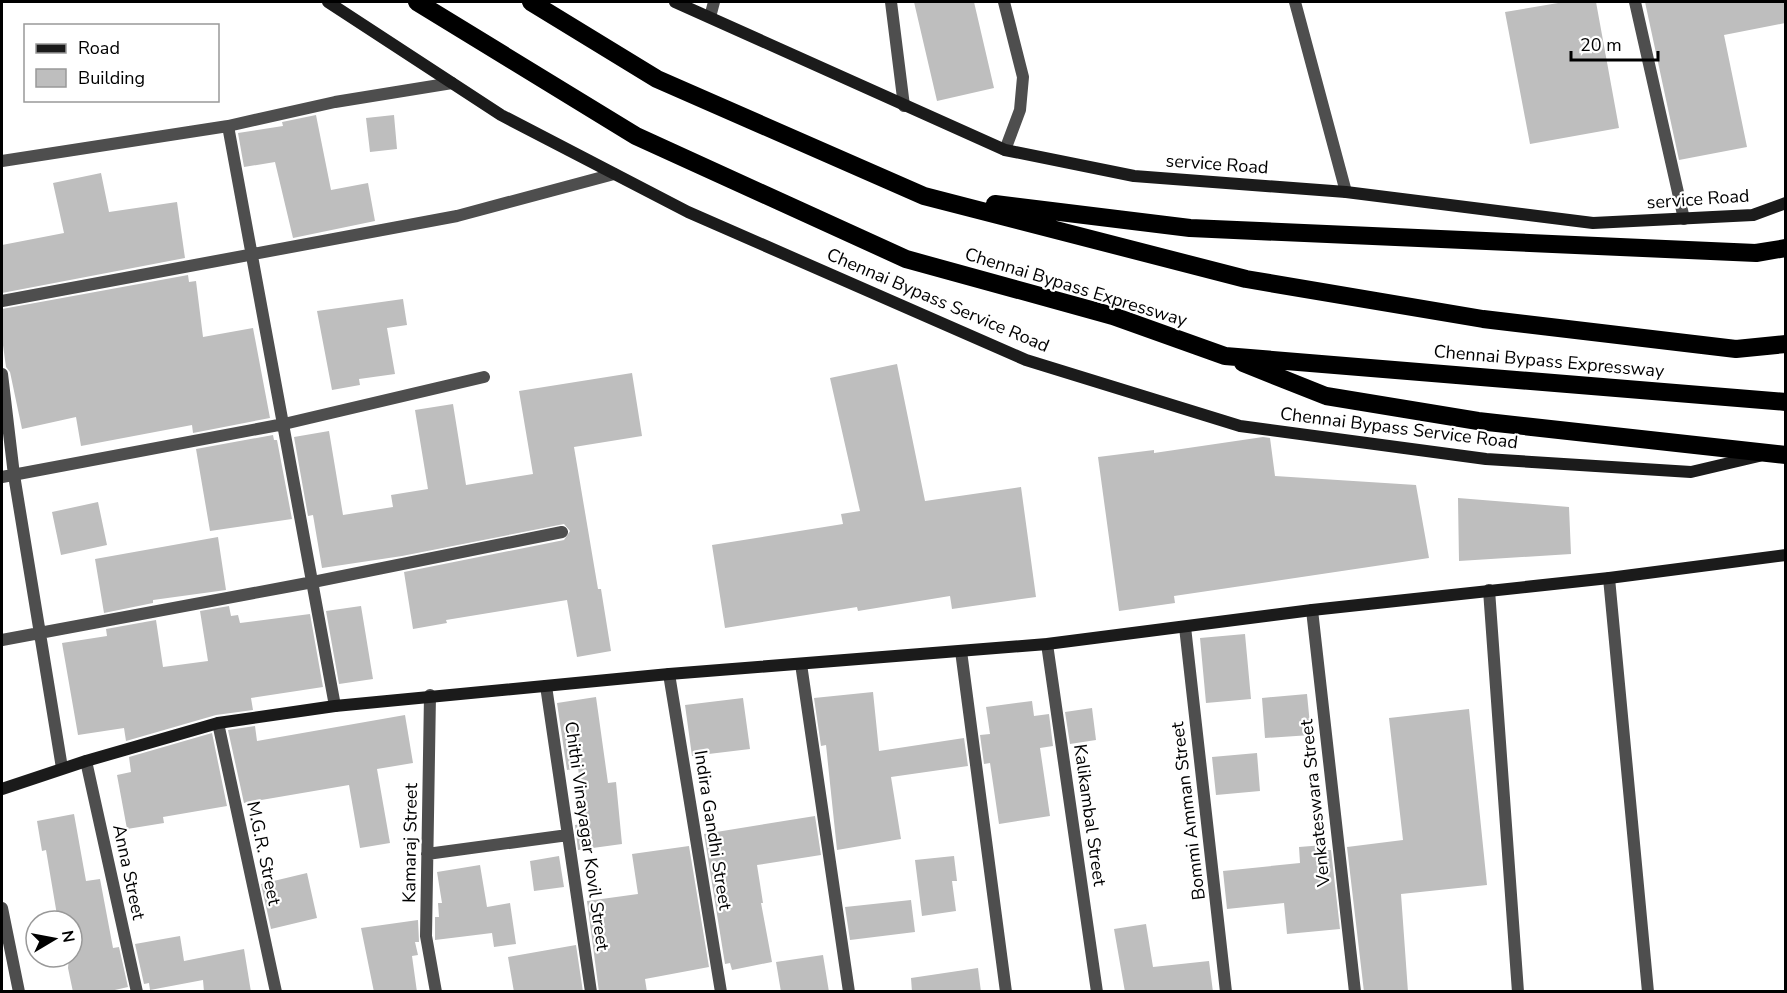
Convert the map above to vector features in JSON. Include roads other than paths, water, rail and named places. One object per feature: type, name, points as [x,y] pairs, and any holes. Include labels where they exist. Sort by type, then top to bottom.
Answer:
[{"type":"highway","name":"Chennai Bypass Expressway","points":[[417,2],[636,136],[906,259],[1113,316],[1225,356],[1785,402]]},
{"type":"highway","name":"Chennai Bypass Expressway","points":[[531,2],[657,80],[924,196],[1257,281],[1484,319],[1736,349],[1785,344]]},
{"type":"highway","points":[[924,196],[1190,228],[1756,253],[1785,248]]},
{"type":"highway","points":[[1225,356],[1326,396],[1478,421],[1777,454]]},
{"type":"street","name":"Chennai Bypass Service Road","points":[[328,2],[501,115],[688,212],[1026,360],[1240,426],[1486,459],[1691,472],[1777,454]]},
{"type":"street","name":"service Road","points":[[675,2],[1005,150],[1134,176],[1346,192],[1593,223],[1753,216],[1785,203]]},
{"type":"street","points":[[710,17],[714,2]]},
{"type":"street","points":[[891,2],[904,106]]},
{"type":"street","points":[[1004,2],[1023,77],[1020,110],[1005,150]]},
{"type":"street","points":[[1295,2],[1346,192]]},
{"type":"street","points":[[1635,2],[1684,219]]},
{"type":"street","points":[[2,160],[228,126],[335,102],[452,83]]},
{"type":"street","points":[[228,126],[254,255],[335,706]]},
{"type":"street","points":[[2,301],[457,216],[614,174]]},
{"type":"street","points":[[2,374],[8,476],[39,633],[62,768]]},
{"type":"street","points":[[8,476],[284,424],[484,377]]},
{"type":"street","points":[[2,640],[313,582],[562,532]]},
{"type":"street","points":[[2,789],[62,768],[218,723],[335,706],[430,695],[669,674],[1047,644],[1312,610],[1610,578],[1785,556]]},
{"type":"street","points":[[1610,578],[1648,992]]},
{"type":"street","points":[[1489,590],[1518,992]]},
{"type":"street","name":"Venkateswara Street","points":[[1312,610],[1355,992]]},
{"type":"street","name":"Bommi Amman Street","points":[[1185,627],[1226,992]]},
{"type":"street","name":"Kalikambal Street","points":[[1047,644],[1097,992]]},
{"type":"street","points":[[962,651],[1006,992]]},
{"type":"street","points":[[801,664],[849,992]]},
{"type":"street","name":"Indira Gandhi Street","points":[[669,674],[721,992]]},
{"type":"street","name":"Chithi Vinayagar Kovil Street","points":[[546,686],[591,992]]},
{"type":"street","name":"Kamaraj Street","points":[[430,695],[426,936],[436,992]]},
{"type":"street","name":"M.G.R. Street","points":[[218,723],[276,992]]},
{"type":"street","name":"Anna Street","points":[[86,761],[137,992]]},
{"type":"street","points":[[427,854],[568,835]]},
{"type":"street","points":[[2,908],[19,992]]}]
